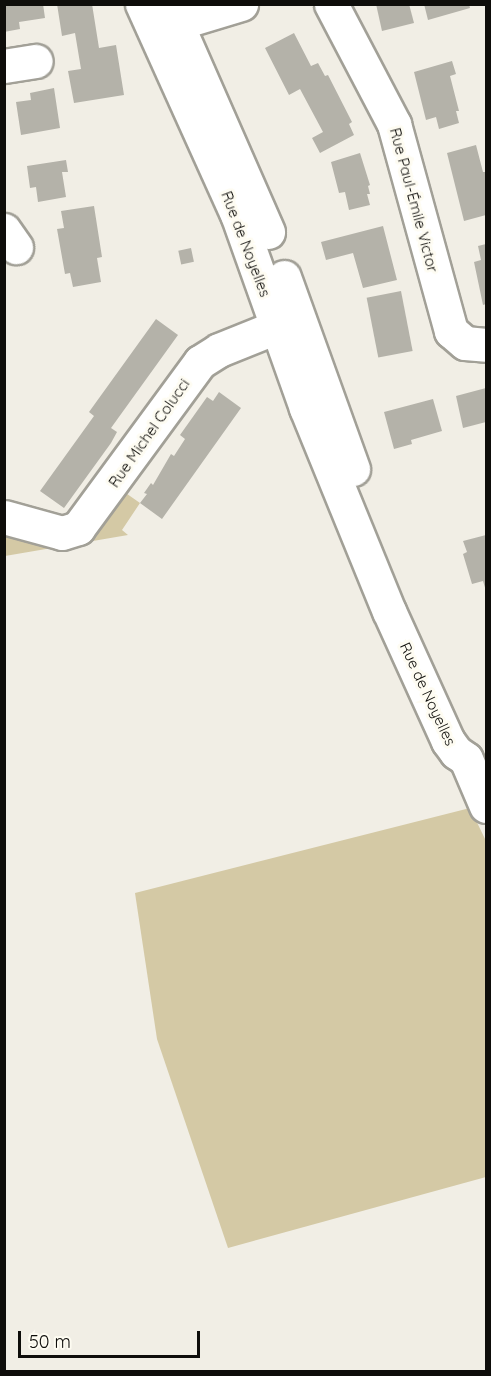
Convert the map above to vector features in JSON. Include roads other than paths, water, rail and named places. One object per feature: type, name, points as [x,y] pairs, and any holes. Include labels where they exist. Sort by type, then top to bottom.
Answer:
[{"type":"street","points":[[160,16],[241,4]]},
{"type":"street","name":"Rue Paul-Émile Victor","points":[[331,4],[394,124],[451,331],[465,344],[486,345]]},
{"type":"street","name":"Rue de Noyelles","points":[[160,16],[237,214],[288,322],[319,442],[416,674],[448,741],[456,752],[476,757],[486,806]]},
{"type":"street","name":"Rue Michel Colucci","points":[[4,517],[62,532],[78,528],[200,362],[219,350],[288,322]]}]
